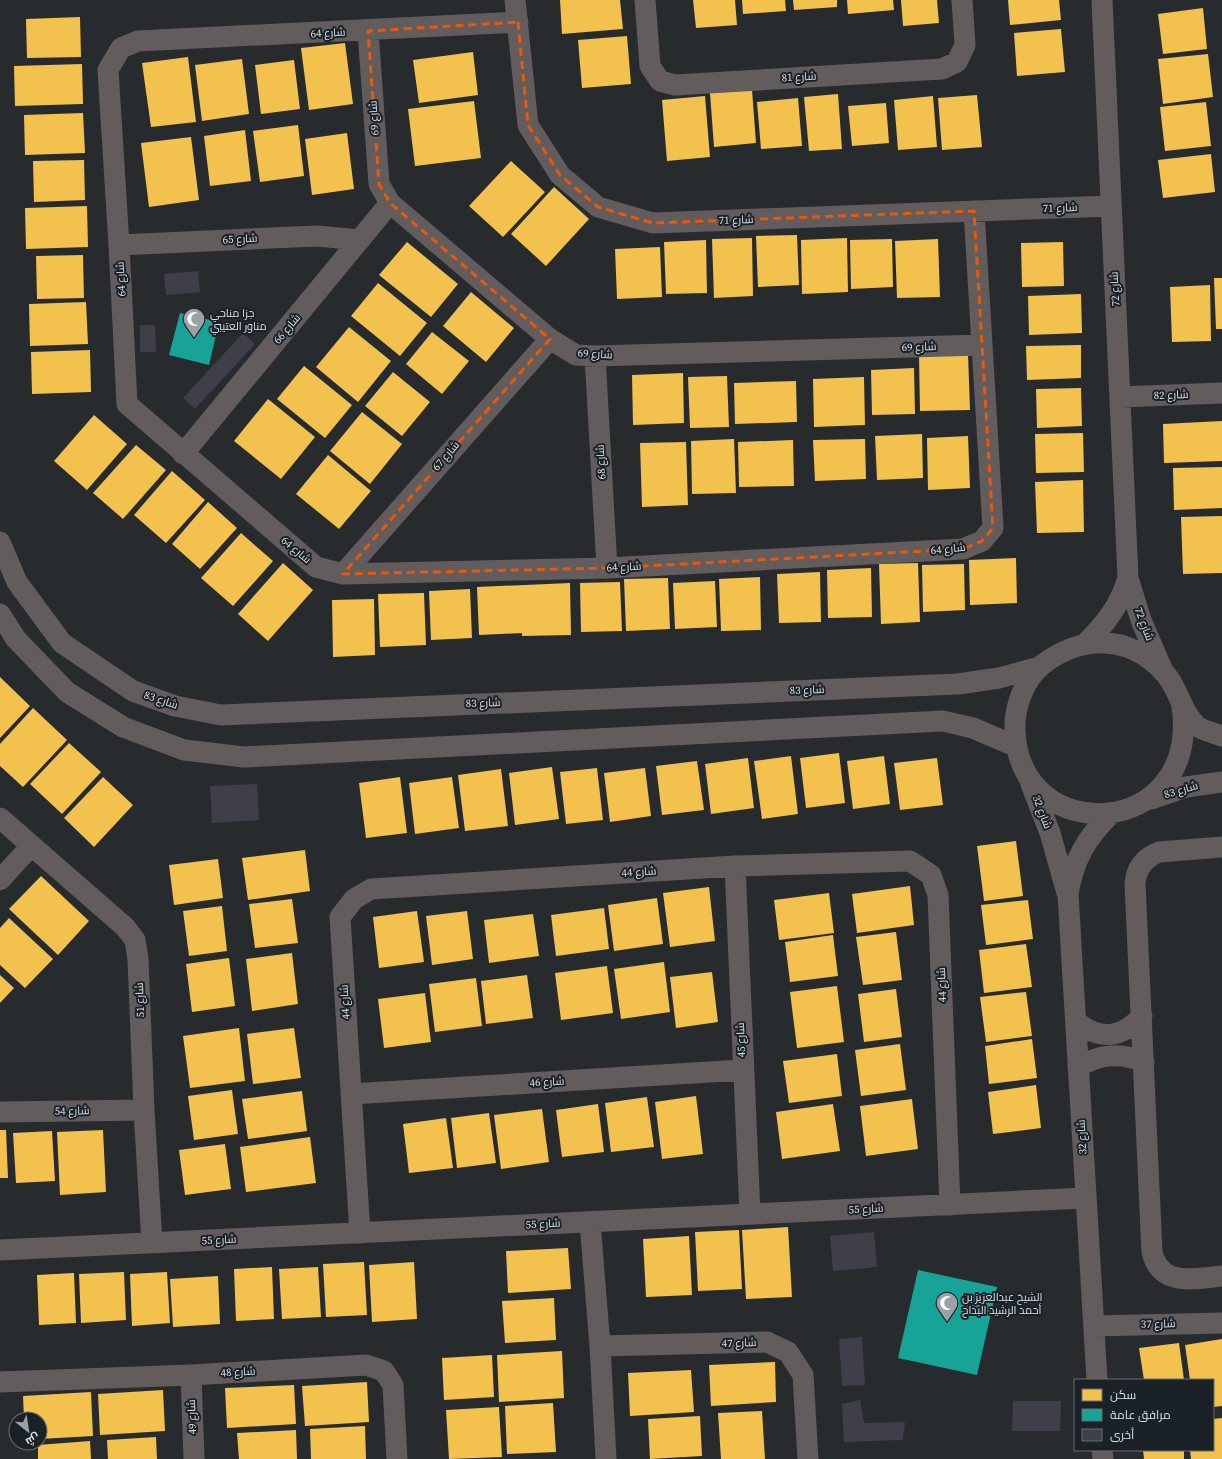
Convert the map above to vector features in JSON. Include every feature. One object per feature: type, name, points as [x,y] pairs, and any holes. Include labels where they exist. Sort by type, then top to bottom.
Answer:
[{"type":"street","name":"شارع 71","points":[[516,0],[528,125],[560,175],[598,206],[653,223],[1111,206]]},
{"type":"street","name":"شارع 81","points":[[645,0],[650,66],[660,81],[675,85],[942,69],[957,62],[965,45],[962,0]]},
{"type":"street","name":"شارع 72","points":[[1102,0],[1128,578],[1141,620],[1162,670]]},
{"type":"street","name":"شارع 64","points":[[518,22],[368,31],[138,41],[121,48],[108,70],[127,404],[183,454],[316,567],[343,574],[607,568],[963,549],[982,541],[993,528],[974,211]]},
{"type":"street","name":"شارع 69","points":[[368,31],[379,184],[390,202],[550,339],[576,355],[595,356],[982,345]]},
{"type":"street","name":"شارع 66","points":[[183,454],[390,202]]},
{"type":"street","name":"شارع 65","points":[[119,245],[316,236],[360,240]]},
{"type":"street","name":"شارع 67","points":[[343,574],[550,339]]},
{"type":"street","name":"شارع 68","points":[[595,356],[607,568]]},
{"type":"street","name":"شارع 82","points":[[1120,396],[1222,393]]},
{"type":"street","name":"شارع 83","points":[[0,542],[17,582],[62,643],[133,691],[174,706],[221,715],[958,684],[992,680],[1039,667]]},
{"type":"street","name":"شارع 72","points":[[1085,644],[1112,614],[1122,599],[1128,578]]},
{"type":"street","points":[[0,614],[16,639],[67,692],[123,727],[184,750],[244,757],[943,721],[973,728],[1015,746]]},
{"type":"street","points":[[1112,813],[1092,814],[1073,810],[1056,802],[1040,791],[1028,776],[1015,746],[1014,718],[1022,690],[1039,667],[1063,651],[1085,644],[1106,643],[1126,647],[1145,656],[1162,670],[1174,687],[1182,706],[1185,725],[1184,738],[1178,762],[1165,783],[1141,803]]},
{"type":"street","points":[[1182,706],[1197,726],[1222,736]]},
{"type":"street","name":"شارع 32","points":[[1028,776],[1050,833],[1068,894]]},
{"type":"street","name":"شارع 83","points":[[1112,813],[1186,787],[1222,782]]},
{"type":"street","name":"شارع 32","points":[[1097,1379],[1068,894],[1070,881],[1078,855],[1092,832],[1112,813]]},
{"type":"street","name":"شارع 51","points":[[0,818],[125,927],[135,940],[138,960],[144,1110],[152,1243]]},
{"type":"street","points":[[0,880],[31,846]]},
{"type":"street","points":[[1222,847],[1159,852],[1146,859],[1138,870],[1135,884],[1152,1252],[1154,1259],[1163,1272],[1178,1279],[1222,1276]]},
{"type":"street","name":"شارع 44","points":[[360,1233],[340,917],[354,899],[371,889],[735,866],[910,861],[931,875],[938,895],[950,1205]]},
{"type":"street","name":"شارع 45","points":[[735,866],[742,1070],[750,1214]]},
{"type":"street","points":[[1076,1022],[1094,1033],[1116,1034],[1126,1030],[1142,1016]]},
{"type":"street","points":[[1078,1067],[1107,1055],[1126,1056],[1144,1062]]},
{"type":"street","name":"شارع 46","points":[[351,1094],[742,1070]]},
{"type":"street","name":"شارع 54","points":[[0,1112],[144,1110]]},
{"type":"street","name":"شارع 55","points":[[0,1250],[1085,1198]]},
{"type":"street","points":[[590,1222],[600,1346],[606,1459]]},
{"type":"street","name":"شارع 37","points":[[1094,1326],[1222,1323]]},
{"type":"street","name":"شارع 47","points":[[600,1346],[767,1342],[788,1352],[803,1375],[808,1459]]},
{"type":"street","name":"شارع 48","points":[[0,1382],[191,1375],[366,1365],[384,1371],[393,1385],[397,1459]]},
{"type":"street","name":"شارع 49","points":[[191,1375],[194,1459]]},
{"type":"highlighted area","points":[[518,22],[528,125],[560,175],[598,207],[653,223],[974,211],[993,528],[982,541],[963,549],[607,568],[343,574],[550,339],[390,203],[379,184],[368,31]]},
{"type":"building: سكن","points":[[560,0],[620,0],[623,29],[562,34]]},
{"type":"building: سكن","points":[[693,0],[735,0],[737,25],[696,28]]},
{"type":"building: سكن","points":[[742,0],[785,0],[786,11],[743,14]]},
{"type":"building: سكن","points":[[793,0],[837,0],[837,7],[794,10]]},
{"type":"building: سكن","points":[[847,0],[893,0],[894,10],[848,14]]},
{"type":"building: سكن","points":[[901,0],[937,0],[939,23],[903,26]]},
{"type":"building: سكن","points":[[1008,0],[1059,0],[1061,20],[1010,25]]},
{"type":"building: سكن","points":[[1203,8],[1207,49],[1163,54],[1158,14]]},
{"type":"building: سكن","points":[[80,17],[81,57],[27,58],[26,19]]},
{"type":"building: سكن","points":[[1061,29],[1065,72],[1017,76],[1014,33]]},
{"type":"building: سكن","points":[[627,36],[631,84],[582,88],[578,40]]},
{"type":"building: سكن","points":[[345,43],[353,104],[309,110],[301,48]]},
{"type":"building: سكن","points":[[473,52],[478,95],[419,103],[413,60]]},
{"type":"building: سكن","points":[[1208,54],[1213,97],[1163,104],[1158,59]]},
{"type":"building: سكن","points":[[188,57],[196,122],[151,127],[142,63]]},
{"type":"building: سكن","points":[[242,59],[249,114],[202,121],[195,65]]},
{"type":"building: سكن","points":[[294,60],[300,109],[261,114],[255,65]]},
{"type":"building: سكن","points":[[82,64],[83,104],[15,106],[14,66]]},
{"type":"building: سكن","points":[[752,90],[756,143],[714,147],[710,93]]},
{"type":"building: سكن","points":[[838,94],[842,149],[809,151],[804,97]]},
{"type":"building: سكن","points":[[977,95],[982,147],[942,150],[938,98]]},
{"type":"building: سكن","points":[[705,96],[710,157],[667,161],[662,100]]},
{"type":"building: سكن","points":[[933,96],[937,147],[898,150],[894,100]]},
{"type":"building: سكن","points":[[798,98],[802,146],[761,149],[757,102]]},
{"type":"building: سكن","points":[[474,101],[481,158],[415,166],[408,109]]},
{"type":"building: سكن","points":[[1206,102],[1211,146],[1165,151],[1160,107]]},
{"type":"building: سكن","points":[[886,103],[889,143],[852,146],[848,106]]},
{"type":"building: سكن","points":[[83,113],[85,153],[25,155],[24,115]]},
{"type":"building: سكن","points":[[298,125],[304,176],[260,182],[253,131]]},
{"type":"building: سكن","points":[[245,130],[251,181],[210,186],[204,136]]},
{"type":"building: سكن","points":[[347,133],[354,189],[312,195],[305,139]]},
{"type":"building: سكن","points":[[191,137],[199,200],[149,207],[141,143]]},
{"type":"building: سكن","points":[[1211,154],[1215,192],[1163,198],[1158,160]]},
{"type":"building: سكن","points":[[84,160],[85,200],[34,202],[33,161]]},
{"type":"building: سكن","points":[[511,161],[545,192],[503,237],[469,206]]},
{"type":"building: سكن","points":[[554,187],[589,219],[546,266],[511,234]]},
{"type":"building: سكن","points":[[87,206],[88,247],[26,249],[25,208]]},
{"type":"building: سكن","points":[[797,235],[799,285],[758,287],[756,236]]},
{"type":"building: سكن","points":[[752,238],[753,296],[714,298],[712,239]]},
{"type":"building: سكن","points":[[847,238],[848,292],[802,294],[801,240]]},
{"type":"building: سكن","points":[[892,239],[893,287],[851,289],[850,240]]},
{"type":"building: سكن","points":[[938,239],[940,297],[897,298],[895,241]]},
{"type":"building: سكن","points":[[706,240],[707,293],[666,294],[664,242]]},
{"type":"building: سكن","points":[[407,242],[458,284],[431,317],[379,275]]},
{"type":"building: سكن","points":[[1063,242],[1064,286],[1022,287],[1021,243]]},
{"type":"building: سكن","points":[[660,247],[662,297],[617,299],[615,249]]},
{"type":"building: سكن","points":[[83,255],[84,298],[37,299],[36,256]]},
{"type":"building: سكن","points":[[1214,278],[1222,278],[1222,329],[1216,329]]},
{"type":"building: سكن","points":[[378,283],[427,323],[400,356],[351,316]]},
{"type":"building: سكن","points":[[1210,285],[1211,341],[1172,342],[1170,287]]},
{"type":"building: سكن","points":[[471,292],[514,328],[486,362],[443,326]]},
{"type":"building: سكن","points":[[1081,294],[1082,333],[1029,335],[1028,296]]},
{"type":"building: سكن","points":[[86,302],[88,344],[30,346],[29,304]]},
{"type":"building: سكن","points":[[349,327],[391,361],[358,402],[316,367]]},
{"type":"building: سكن","points":[[432,332],[469,361],[442,394],[406,364]]},
{"type":"building: سكن","points":[[1081,345],[1081,378],[1027,380],[1026,346]]},
{"type":"building: سكن","points":[[90,350],[91,392],[32,394],[31,352]]},
{"type":"building: سكن","points":[[968,354],[970,410],[920,411],[919,356]]},
{"type":"building: سكن","points":[[304,366],[352,405],[325,438],[277,399]]},
{"type":"building: سكن","points":[[914,368],[915,414],[872,415],[871,370]]},
{"type":"building: سكن","points":[[393,372],[430,402],[402,436],[365,406]]},
{"type":"building: سكن","points":[[683,373],[684,423],[633,425],[632,375]]},
{"type":"building: سكن","points":[[727,376],[729,427],[690,428],[688,377]]},
{"type":"building: سكن","points":[[864,377],[865,425],[814,427],[813,379]]},
{"type":"building: سكن","points":[[796,381],[797,422],[735,424],[734,383]]},
{"type":"building: سكن","points":[[1081,388],[1082,426],[1037,428],[1036,389]]},
{"type":"building: سكن","points":[[268,399],[315,437],[281,479],[234,441]]},
{"type":"building: سكن","points":[[362,412],[402,444],[370,484],[330,451]]},
{"type":"building: سكن","points":[[94,415],[127,444],[87,490],[54,461]]},
{"type":"building: سكن","points":[[1222,421],[1222,461],[1164,463],[1163,424]]},
{"type":"building: سكن","points":[[1083,433],[1084,472],[1036,473],[1035,434]]},
{"type":"building: سكن","points":[[922,434],[923,478],[877,480],[875,436]]},
{"type":"building: سكن","points":[[968,436],[970,488],[928,490],[927,438]]},
{"type":"building: سكن","points":[[734,439],[736,493],[692,494],[691,441]]},
{"type":"building: سكن","points":[[865,439],[866,479],[815,481],[813,440]]},
{"type":"building: سكن","points":[[793,440],[794,486],[739,487],[738,442]]},
{"type":"building: سكن","points":[[686,442],[688,505],[642,507],[640,443]]},
{"type":"building: سكن","points":[[136,445],[166,470],[123,519],[93,493]]},
{"type":"building: سكن","points":[[328,455],[371,491],[339,529],[296,494]]},
{"type":"building: سكن","points":[[1222,467],[1222,508],[1174,510],[1173,468]]},
{"type":"building: سكن","points":[[172,471],[205,500],[166,543],[134,515]]},
{"type":"building: سكن","points":[[1083,480],[1084,532],[1037,533],[1035,482]]},
{"type":"building: سكن","points":[[208,502],[237,528],[200,569],[172,544]]},
{"type":"building: سكن","points":[[1222,516],[1222,573],[1183,574],[1181,517]]},
{"type":"building: سكن","points":[[241,533],[273,561],[233,606],[201,578]]},
{"type":"building: سكن","points":[[1016,558],[1017,603],[970,605],[969,560]]},
{"type":"building: سكن","points":[[283,563],[313,590],[268,641],[238,614]]},
{"type":"building: سكن","points":[[918,563],[920,622],[881,624],[879,564]]},
{"type":"building: سكن","points":[[964,564],[965,610],[923,612],[922,565]]},
{"type":"building: سكن","points":[[871,568],[872,617],[828,618],[827,570]]},
{"type":"building: سكن","points":[[820,572],[821,622],[779,623],[777,574]]},
{"type":"building: سكن","points":[[760,577],[761,630],[721,631],[719,579]]},
{"type":"building: سكن","points":[[668,578],[670,629],[626,631],[624,579]]},
{"type":"building: سكن","points":[[715,581],[717,627],[675,629],[673,583]]},
{"type":"building: سكن","points":[[620,582],[622,631],[581,632],[580,583]]},
{"type":"building: سكن","points":[[570,583],[571,635],[522,636],[522,633],[479,635],[477,587]]},
{"type":"building: سكن","points":[[470,589],[472,638],[431,640],[429,591]]},
{"type":"building: سكن","points":[[424,593],[426,645],[380,647],[378,594]]},
{"type":"building: سكن","points":[[374,599],[375,655],[333,657],[332,600]]},
{"type":"building: سكن","points":[[0,677],[30,706],[0,738]]},
{"type":"building: سكن","points":[[33,708],[67,740],[23,787],[0,766],[0,744]]},
{"type":"building: سكن","points":[[69,743],[101,772],[62,814],[30,784]]},
{"type":"building: سكن","points":[[839,753],[845,803],[806,808],[800,758]]},
{"type":"building: سكن","points":[[791,756],[798,814],[762,819],[754,761]]},
{"type":"building: سكن","points":[[884,756],[890,804],[853,809],[847,761]]},
{"type":"building: سكن","points":[[748,758],[754,808],[711,814],[705,764]]},
{"type":"building: سكن","points":[[937,758],[943,805],[900,810],[894,763]]},
{"type":"building: سكن","points":[[697,761],[704,810],[662,815],[656,766]]},
{"type":"building: سكن","points":[[552,767],[559,819],[515,825],[509,773]]},
{"type":"building: سكن","points":[[597,768],[603,820],[566,824],[560,772]]},
{"type":"building: سكن","points":[[645,768],[651,816],[610,822],[604,773]]},
{"type":"building: سكن","points":[[501,769],[508,826],[465,831],[458,775]]},
{"type":"building: سكن","points":[[103,777],[133,805],[94,847],[64,818]]},
{"type":"building: سكن","points":[[400,777],[407,833],[366,838],[359,783]]},
{"type":"building: سكن","points":[[452,777],[459,828],[415,834],[409,783]]},
{"type":"building: سكن","points":[[1016,841],[1023,896],[984,901],[977,846]]},
{"type":"building: سكن","points":[[305,850],[310,891],[248,900],[242,858]]},
{"type":"building: سكن","points":[[218,859],[223,898],[174,905],[169,865]]},
{"type":"building: سكن","points":[[41,876],[89,921],[58,955],[9,909]]},
{"type":"building: سكن","points":[[910,886],[914,925],[857,933],[852,894]]},
{"type":"building: سكن","points":[[709,887],[715,941],[670,947],[663,893]]},
{"type":"building: سكن","points":[[829,893],[834,933],[779,940],[774,900]]},
{"type":"building: سكن","points":[[657,898],[663,944],[614,951],[608,905]]},
{"type":"building: سكن","points":[[292,899],[298,943],[255,948],[249,904]]},
{"type":"building: سكن","points":[[1028,900],[1033,939],[986,945],[981,905]]},
{"type":"building: سكن","points":[[222,906],[227,951],[189,956],[183,911]]},
{"type":"building: سكن","points":[[604,908],[609,949],[556,956],[551,915]]},
{"type":"building: سكن","points":[[417,911],[424,962],[379,968],[373,917]]},
{"type":"building: سكن","points":[[467,911],[473,959],[432,965],[426,916]]},
{"type":"building: سكن","points":[[533,914],[539,956],[489,963],[484,920]]},
{"type":"building: سكن","points":[[9,918],[53,959],[25,988],[0,965],[0,928]]},
{"type":"building: سكن","points":[[896,932],[902,980],[863,985],[856,937]]},
{"type":"building: سكن","points":[[833,935],[838,976],[790,982],[785,942]]},
{"type":"building: سكن","points":[[1026,944],[1032,987],[984,993],[979,950]]},
{"type":"building: سكن","points":[[292,953],[298,1004],[252,1011],[246,959]]},
{"type":"building: سكن","points":[[229,958],[235,1006],[192,1012],[186,964]]},
{"type":"building: سكن","points":[[664,962],[670,1012],[621,1019],[614,969]]},
{"type":"building: سكن","points":[[607,966],[613,1013],[561,1020],[555,973]]},
{"type":"building: سكن","points":[[712,972],[718,1022],[676,1028],[670,977]]},
{"type":"building: سكن","points":[[0,975],[14,988],[0,1003]]},
{"type":"building: سكن","points":[[527,975],[533,1018],[486,1024],[481,981]]},
{"type":"building: سكن","points":[[476,978],[482,1026],[435,1032],[429,984]]},
{"type":"building: سكن","points":[[837,986],[844,1042],[797,1048],[790,992]]},
{"type":"building: سكن","points":[[896,989],[902,1037],[864,1042],[858,994]]},
{"type":"building: سكن","points":[[1026,992],[1032,1036],[986,1042],[980,997]]},
{"type":"building: سكن","points":[[425,993],[431,1042],[384,1048],[378,999]]},
{"type":"building: سكن","points":[[239,1028],[245,1081],[190,1088],[183,1036]]},
{"type":"building: سكن","points":[[294,1028],[301,1078],[253,1084],[247,1034]]},
{"type":"building: سكن","points":[[1032,1039],[1037,1078],[989,1084],[985,1046]]},
{"type":"building: سكن","points":[[900,1044],[906,1090],[861,1096],[855,1050]]},
{"type":"building: سكن","points":[[837,1054],[842,1096],[789,1103],[783,1061]]},
{"type":"building: سكن","points":[[1036,1085],[1041,1128],[993,1134],[988,1092]]},
{"type":"building: سكن","points":[[232,1090],[238,1134],[194,1140],[188,1096]]},
{"type":"building: سكن","points":[[302,1091],[307,1131],[248,1139],[242,1099]]},
{"type":"building: سكن","points":[[696,1096],[703,1154],[662,1159],[655,1102]]},
{"type":"building: سكن","points":[[647,1097],[654,1147],[611,1152],[605,1103]]},
{"type":"building: سكن","points":[[912,1099],[918,1149],[866,1156],[860,1106]]},
{"type":"building: سكن","points":[[598,1104],[604,1152],[562,1157],[556,1110]]},
{"type":"building: سكن","points":[[833,1104],[840,1151],[782,1159],[776,1112]]},
{"type":"building: سكن","points":[[542,1109],[549,1162],[501,1169],[494,1115]]},
{"type":"building: سكن","points":[[489,1113],[496,1163],[457,1168],[451,1118]]},
{"type":"building: سكن","points":[[446,1118],[453,1168],[409,1173],[403,1124]]},
{"type":"building: سكن","points":[[0,1130],[6,1130],[8,1178],[0,1178]]},
{"type":"building: سكن","points":[[103,1130],[106,1192],[60,1195],[57,1132]]},
{"type":"building: سكن","points":[[52,1131],[55,1181],[16,1183],[13,1133]]},
{"type":"building: سكن","points":[[310,1137],[316,1183],[246,1192],[240,1147]]},
{"type":"building: سكن","points":[[225,1144],[231,1189],[185,1195],[179,1150]]},
{"type":"building: سكن","points":[[788,1227],[792,1297],[746,1299],[742,1230]]},
{"type":"building: سكن","points":[[739,1230],[742,1289],[698,1291],[695,1232]]},
{"type":"building: سكن","points":[[689,1236],[692,1295],[646,1297],[643,1239]]},
{"type":"building: سكن","points":[[568,1248],[571,1289],[508,1293],[506,1251]]},
{"type":"building: سكن","points":[[364,1262],[367,1315],[326,1317],[323,1264]]},
{"type":"building: سكن","points":[[414,1262],[417,1319],[372,1322],[369,1265]]},
{"type":"building: سكن","points":[[272,1267],[274,1319],[236,1321],[234,1269]]},
{"type":"building: سكن","points":[[318,1267],[321,1317],[282,1319],[279,1269]]},
{"type":"building: سكن","points":[[124,1272],[126,1320],[81,1323],[79,1274]]},
{"type":"building: سكن","points":[[167,1272],[170,1323],[132,1326],[130,1274]]},
{"type":"building: سكن","points":[[74,1273],[76,1323],[39,1325],[37,1275]]},
{"type":"building: سكن","points":[[218,1276],[220,1324],[173,1327],[170,1279]]},
{"type":"building: سكن","points":[[554,1298],[556,1340],[505,1343],[502,1301]]},
{"type":"building: سكن","points":[[1222,1339],[1222,1406],[1214,1407],[1214,1379],[1190,1379],[1185,1345]]},
{"type":"building: سكن","points":[[1179,1343],[1184,1379],[1144,1379],[1139,1348]]},
{"type":"building: سكن","points":[[562,1351],[564,1398],[499,1402],[497,1355]]},
{"type":"building: سكن","points":[[492,1355],[494,1397],[444,1400],[442,1358]]},
{"type":"building: سكن","points":[[775,1362],[776,1402],[711,1406],[709,1365]]},
{"type":"building: سكن","points":[[691,1370],[694,1412],[630,1416],[628,1373]]},
{"type":"building: سكن","points":[[367,1382],[369,1422],[305,1426],[302,1386]]},
{"type":"building: سكن","points":[[294,1385],[296,1424],[227,1428],[225,1388]]},
{"type":"building: سكن","points":[[163,1390],[165,1431],[100,1435],[98,1394]]},
{"type":"building: سكن","points":[[91,1392],[93,1436],[48,1439],[48,1411],[24,1411],[23,1396]]},
{"type":"building: سكن","points":[[553,1403],[556,1452],[507,1454],[505,1406]]},
{"type":"building: سكن","points":[[499,1407],[502,1457],[449,1459],[446,1410]]},
{"type":"building: سكن","points":[[762,1411],[765,1459],[721,1459],[718,1413]]},
{"type":"building: سكن","points":[[700,1416],[702,1456],[650,1459],[648,1419]]},
{"type":"building: سكن","points":[[1222,1418],[1222,1459],[1191,1459],[1190,1451],[1214,1451],[1214,1419]]},
{"type":"building: سكن","points":[[365,1426],[366,1459],[311,1459],[310,1429]]},
{"type":"building: سكن","points":[[296,1430],[297,1459],[239,1459],[237,1433]]},
{"type":"building: سكن","points":[[156,1437],[157,1459],[108,1459],[107,1440]]},
{"type":"building: سكن","points":[[90,1441],[91,1459],[38,1459],[38,1451],[48,1451],[48,1444]]},
{"type":"building: سكن","points":[[1143,1451],[1184,1451],[1184,1459],[1144,1459]]},
{"type":"building: مرافق عامة","name":"جزا مناحي مناور العتيبي","points":[[180,313],[219,322],[209,365],[169,355]]},
{"type":"building: مرافق عامة","name":"الشيخ عبدالعزيز بن أحمد الرشيد البداح","points":[[918,1270],[997,1287],[977,1375],[898,1358]]},
{"type":"building: أخرى","points":[[198,271],[200,292],[166,295],[164,274]]},
{"type":"building: أخرى","points":[[140,325],[155,325],[156,352],[140,352]]},
{"type":"building: أخرى","points":[[243,333],[255,344],[195,409],[183,398]]},
{"type":"building: أخرى","points":[[257,784],[259,820],[212,823],[210,786]]},
{"type":"building: أخرى","points":[[874,1232],[877,1267],[833,1271],[830,1236]]},
{"type":"building: أخرى","points":[[862,1337],[865,1385],[842,1386],[839,1339]]},
{"type":"building: أخرى","points":[[860,1400],[864,1423],[905,1422],[903,1440],[844,1442],[842,1404]]},
{"type":"building: أخرى","points":[[1013,1401],[1061,1401],[1060,1431],[1012,1431]]},
{"type":"place","name":"جزا مناحي مناور العتيبي","points":[[194,338]]},
{"type":"place","name":"الشيخ عبدالعزيز بن أحمد الرشيد البداح","points":[[947,1322]]}]
